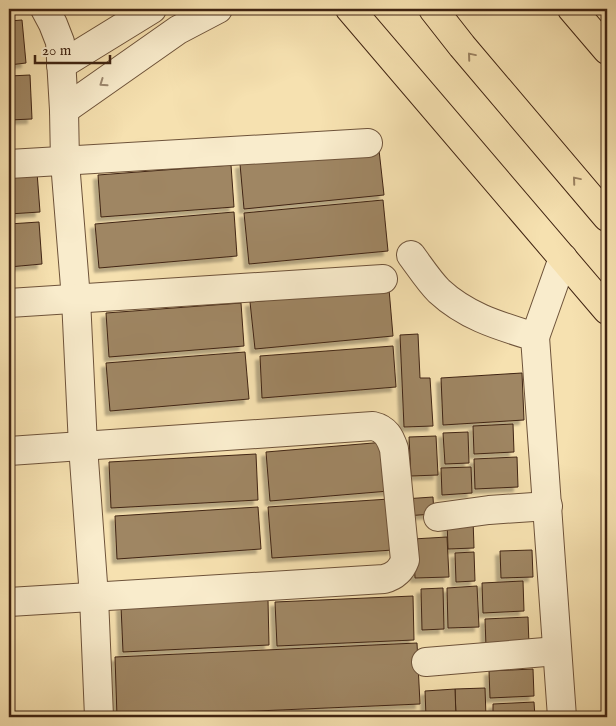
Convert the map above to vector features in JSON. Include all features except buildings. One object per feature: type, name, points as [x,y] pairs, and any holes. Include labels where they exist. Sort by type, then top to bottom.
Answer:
[{"type":"main road","points":[[350,9],[607,310]]},
{"type":"main road","points":[[433,9],[607,218]]},
{"type":"main road","points":[[572,9],[607,50]]},
{"type":"street","points":[[45,9],[54,24],[60,42],[65,162],[76,299],[83,446],[94,597],[99,717]]},
{"type":"street","points":[[61,65],[152,9]]},
{"type":"street","points":[[64,110],[178,30],[218,9]]},
{"type":"street","points":[[9,164],[368,143]]},
{"type":"street","points":[[411,255],[438,290],[452,302],[481,320],[536,337]]},
{"type":"street","points":[[562,717],[536,337],[563,258]]},
{"type":"street","points":[[9,303],[383,279]]},
{"type":"street","points":[[9,451],[373,426],[382,428],[390,437],[394,449],[405,560],[402,569],[393,576],[384,579],[9,602]]},
{"type":"street","points":[[438,517],[489,510],[548,506]]},
{"type":"street","points":[[426,662],[557,651]]}]
